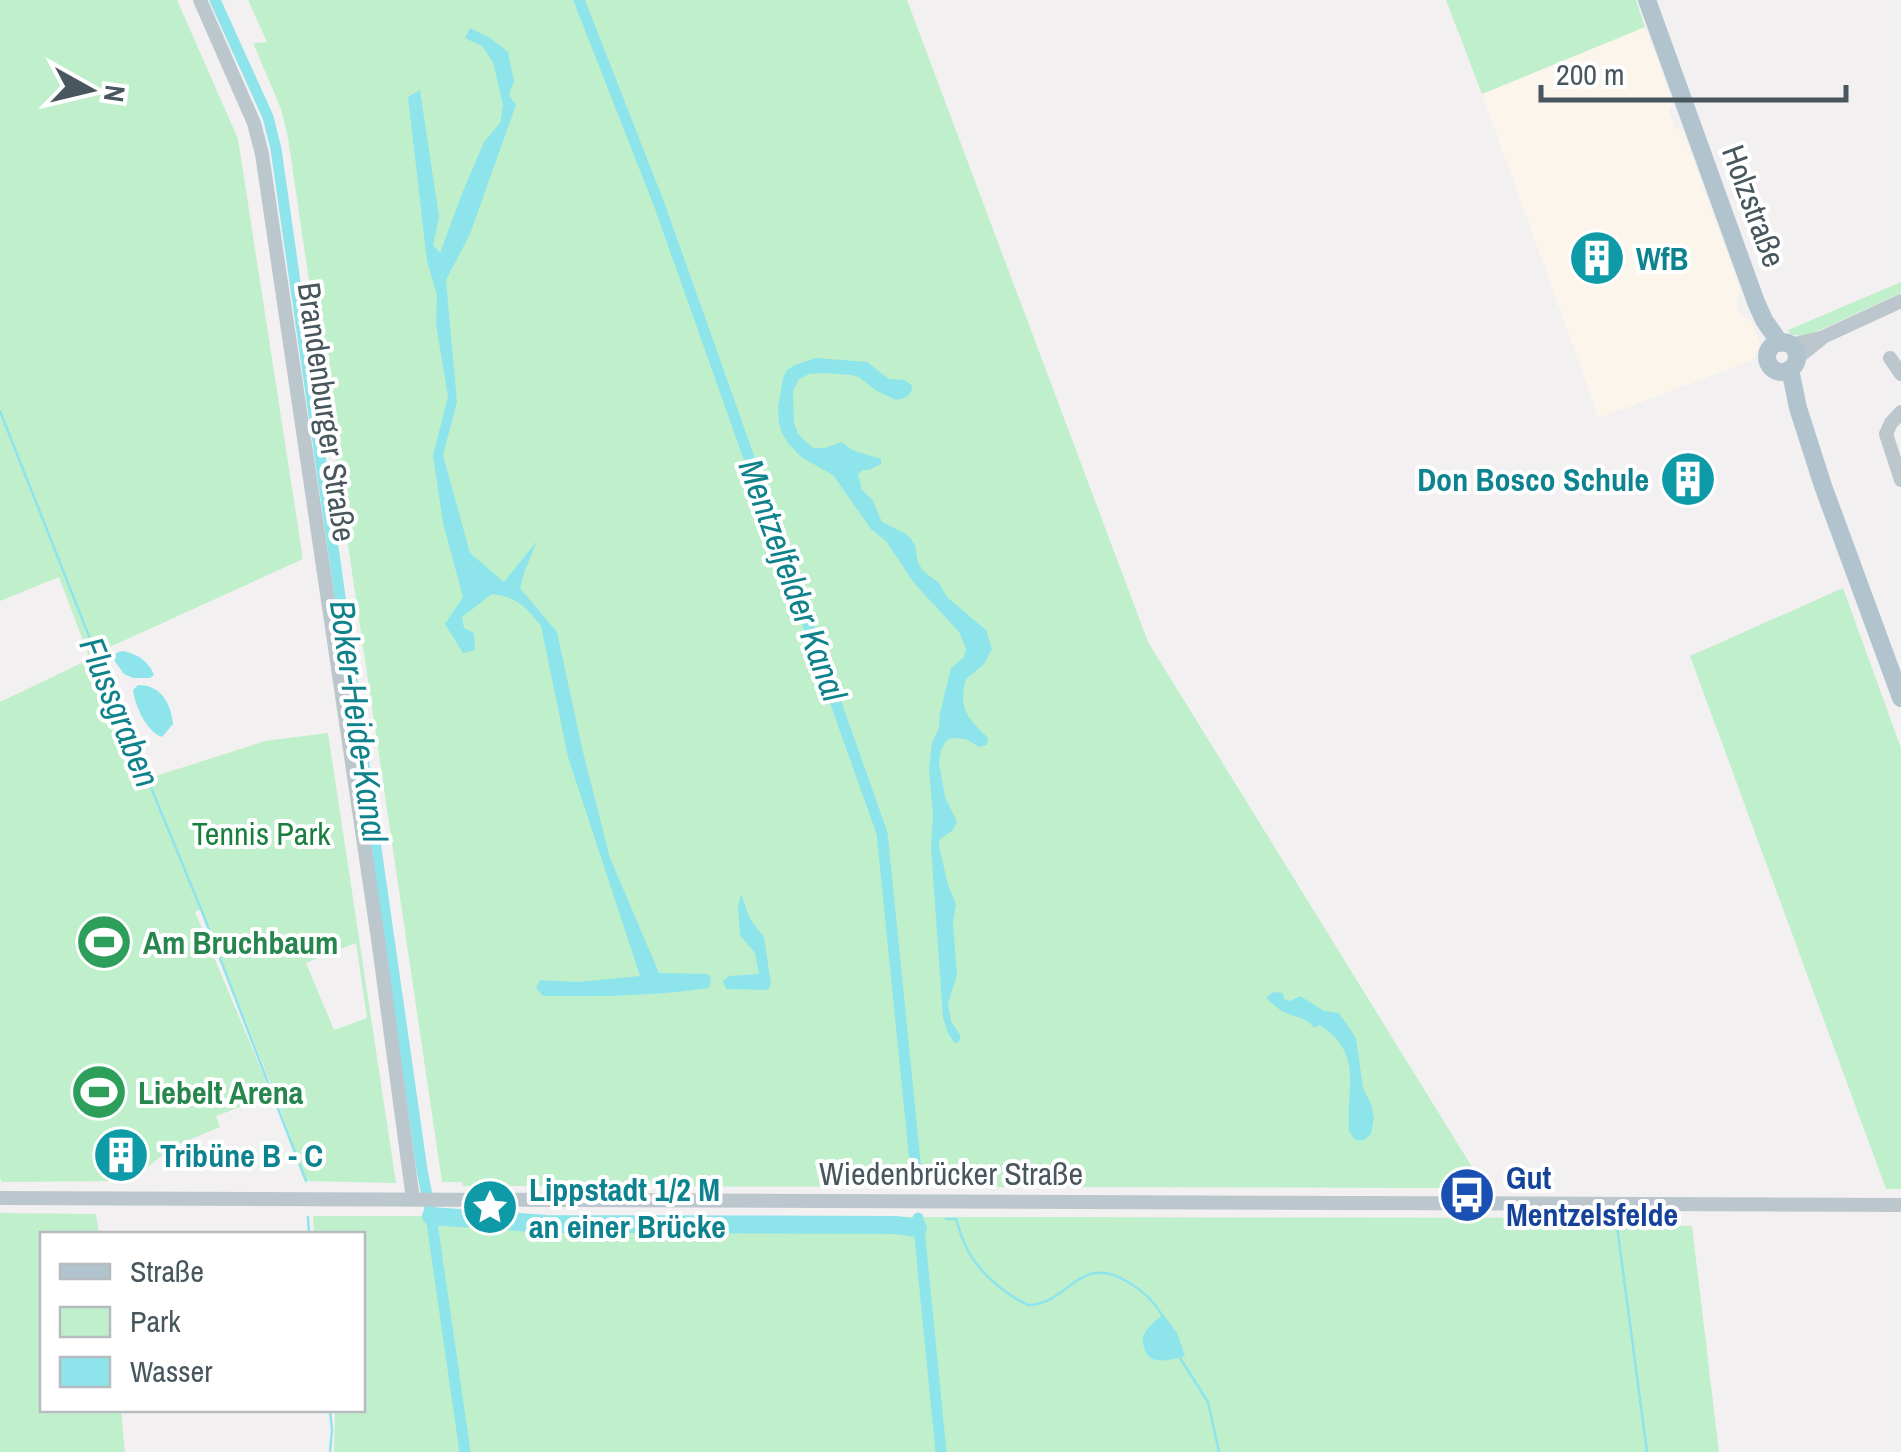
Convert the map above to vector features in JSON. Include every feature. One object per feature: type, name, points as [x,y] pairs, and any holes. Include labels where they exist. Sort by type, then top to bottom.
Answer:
[{"type":"main road","name":"Holzstraße","points":[[1648,0],[1764,320],[1784,356],[1823,486],[1901,698]]},
{"type":"street","name":"Brandenburger Straße","points":[[200,0],[254,123],[262,154],[375,920],[424,1199]]},
{"type":"street","points":[[1784,356],[1901,300]]},
{"type":"street","points":[[1890,358],[1901,374]]},
{"type":"street","points":[[1901,412],[1886,434],[1901,480]]},
{"type":"street","name":"Wiedenbrücker Straße","points":[[0,1198],[1901,1204]]},
{"type":"shaded area","points":[[1645,27],[1673,103],[1669,112],[1675,127],[1683,132],[1741,291],[1736,301],[1738,309],[1741,316],[1751,320],[1760,344],[1753,360],[1599,418],[1482,94]]},
{"type":"green space","name":"Tennis Park","points":[[0,0],[177,0],[238,139],[303,559],[101,651],[150,778],[265,741],[328,733],[396,1183],[306,1181],[201,909],[195,912],[272,1095],[216,1116],[220,1127],[172,1147],[131,1181],[2,1182],[0,702],[90,659],[59,577],[0,601]],"holes":[[[356,943],[367,1018],[334,1030],[306,963]]]},
{"type":"green space","points":[[248,0],[907,0],[1148,642],[1485,1188],[463,1186],[462,1182],[442,1182],[288,138],[281,109],[253,43],[267,42]]},
{"type":"green space","points":[[1446,0],[1636,0],[1645,27],[1482,94]]},
{"type":"green space","points":[[1901,282],[1901,293],[1807,336],[1790,335],[1788,330]]},
{"type":"green space","points":[[1843,588],[1901,748],[1901,1189],[1886,1189],[1690,656]]},
{"type":"green space","points":[[0,1213],[96,1214],[99,1232],[40,1232],[40,1412],[121,1412],[125,1452],[0,1452]]},
{"type":"green space","points":[[313,1216],[1611,1218],[1613,1224],[1692,1226],[1719,1452],[334,1452],[335,1412],[365,1412],[365,1232],[314,1232]]},
{"type":"water","points":[[470,28],[508,52],[514,81],[509,95],[516,105],[470,234],[446,280],[457,402],[443,455],[470,553],[504,582],[537,541],[520,588],[557,632],[610,858],[659,973],[708,974],[709,988],[647,994],[543,996],[536,988],[540,980],[578,982],[640,976],[568,757],[541,626],[520,604],[492,594],[462,617],[464,628],[474,633],[475,650],[463,653],[445,624],[463,597],[443,523],[433,455],[448,397],[408,97],[420,90],[439,217],[433,245],[440,253],[484,142],[500,123],[503,105],[493,62],[482,46],[465,38]]},
{"type":"water","points":[[816,358],[867,362],[889,379],[912,385],[908,396],[896,400],[859,377],[809,374],[799,379],[793,391],[794,423],[798,434],[813,448],[842,442],[852,450],[881,459],[881,464],[858,474],[862,490],[872,499],[882,522],[911,539],[923,571],[986,630],[992,649],[984,664],[966,679],[963,698],[970,719],[988,738],[987,745],[979,747],[966,739],[947,740],[939,763],[945,797],[957,822],[940,839],[939,846],[956,904],[953,923],[957,975],[948,1003],[951,1021],[960,1035],[955,1044],[943,1018],[929,769],[951,668],[964,657],[966,648],[959,632],[914,583],[833,475],[801,457],[782,433],[778,407],[783,378],[795,365]]},
{"type":"water","points":[[122,651],[141,658],[154,675],[133,678],[124,674],[114,660],[116,653]]},
{"type":"water","points":[[138,685],[153,688],[167,702],[173,724],[162,737],[151,730],[139,711],[133,690]]},
{"type":"water","points":[[741,894],[750,919],[764,937],[771,984],[768,990],[726,989],[723,981],[729,976],[759,974],[755,953],[740,935]]},
{"type":"water","points":[[1273,992],[1283,993],[1284,999],[1290,1001],[1300,996],[1324,1011],[1339,1013],[1356,1038],[1363,1088],[1374,1118],[1371,1134],[1364,1140],[1355,1140],[1349,1131],[1350,1072],[1342,1047],[1319,1025],[1314,1028],[1266,998]]},
{"type":"water","points":[[1163,1314],[1177,1333],[1185,1356],[1155,1360],[1146,1353],[1144,1335]]},
{"type":"waterway","name":"Boker-Heide-Kanal","points":[[215,0],[268,117],[276,149],[465,1452]]},
{"type":"waterway","name":"Mentzelfelder Kanal","points":[[579,0],[659,204],[882,833],[917,1181]]},
{"type":"waterway","name":"Flussgraben","points":[[0,411],[306,1181]]},
{"type":"waterway","points":[[431,1216],[547,1224],[918,1228]]},
{"type":"waterway","name":"Flussgraben","points":[[308,1217],[309,1232]]},
{"type":"waterway","name":"Mentzelfelder Kanal","points":[[918,1218],[941,1452]]},
{"type":"waterway","points":[[946,1219],[956,1219],[969,1252],[982,1270],[1028,1305],[1054,1297],[1085,1276],[1111,1274],[1143,1292],[1162,1315]]},
{"type":"waterway","points":[[1617,1226],[1647,1452]]},
{"type":"waterway","points":[[1180,1358],[1208,1402],[1219,1452]]},
{"type":"waterway","name":"Flussgraben","points":[[330,1412],[330,1452]]},
{"type":"place","name":"WfB","points":[[1597,258]]},
{"type":"place","name":"Don Bosco Schule","points":[[1688,479]]},
{"type":"place","name":"Am Bruchbaum","points":[[104,942]]},
{"type":"place","name":"Liebelt Arena","points":[[99,1092]]},
{"type":"place","name":"Tribüne B - C","points":[[121,1155]]},
{"type":"place","name":"Gut Mentzelsfelde","points":[[1467,1195]]},
{"type":"place","name":"Lippstadt 1/2 M an einer Brücke","points":[[490,1207]]}]
